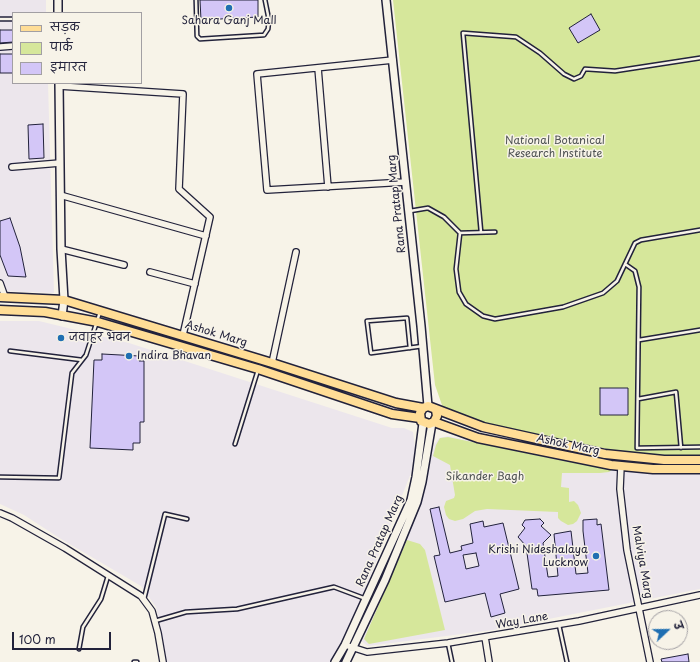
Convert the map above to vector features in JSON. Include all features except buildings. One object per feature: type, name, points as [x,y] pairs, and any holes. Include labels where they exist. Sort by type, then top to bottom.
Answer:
[{"type":"main road","points":[[58,0],[58,12]]},
{"type":"main road","name":"Rana Pratap Marg","points":[[386,0],[423,346],[425,407]]},
{"type":"main road","points":[[59,85],[61,249],[64,300],[62,316]]},
{"type":"main road","name":"Ashok Marg","points":[[2,297],[64,300],[272,363],[396,403],[425,407]]},
{"type":"main road","name":"Ashok Marg","points":[[0,310],[45,312],[98,322],[258,370],[392,414],[422,420]]},
{"type":"main road","points":[[425,407],[436,410],[437,416],[433,422],[422,420],[420,413],[425,407]]},
{"type":"main road","name":"Ashok Marg","points":[[436,410],[483,427],[605,454],[637,458],[700,460]]},
{"type":"main road","name":"Rana Pratap Marg","points":[[346,662],[349,647],[366,599],[411,500],[416,477],[422,420]]},
{"type":"main road","name":"Rana Pratap Marg","points":[[335,662],[349,647],[385,580],[417,502],[433,422]]},
{"type":"main road","name":"Ashok Marg","points":[[433,422],[478,438],[621,466],[700,469]]},
{"type":"street","points":[[0,46],[12,46]]},
{"type":"street","points":[[393,60],[257,74],[267,190],[406,182]]},
{"type":"street","points":[[318,68],[328,187]]},
{"type":"street","points":[[59,85],[183,94],[179,189],[210,217],[183,336]]},
{"type":"street","points":[[12,167],[60,163]]},
{"type":"street","points":[[60,195],[206,236]]},
{"type":"street","points":[[61,249],[124,265]]},
{"type":"street","points":[[272,363],[296,252]]},
{"type":"street","points":[[150,272],[195,284]]},
{"type":"street","points":[[0,283],[2,297]]},
{"type":"street","name":"Malviya Marg","points":[[621,466],[620,489],[627,550],[650,662]]},
{"type":"street","points":[[0,513],[12,518],[65,548],[141,596],[152,611],[162,662]]},
{"type":"street","name":"Way Lane","points":[[349,647],[367,652],[448,643],[559,625],[700,595]]},
{"type":"street","name":"Way Lane","points":[[485,637],[489,662]]},
{"type":"lane","points":[[196,0],[197,36],[200,38],[264,35],[268,29],[269,20],[265,0]]},
{"type":"lane","points":[[0,19],[12,19]]},
{"type":"lane","points":[[481,232],[463,33],[516,37],[540,53],[564,74],[574,78],[580,76],[586,69],[615,71],[700,58]]},
{"type":"lane","points":[[409,211],[428,208],[444,217],[460,232],[495,232]]},
{"type":"lane","points":[[460,232],[456,269],[459,292],[466,304],[483,316],[495,319],[563,307],[603,293],[617,281],[635,243],[641,240],[700,230]]},
{"type":"lane","points":[[625,264],[635,271],[640,287],[637,458]]},
{"type":"lane","points":[[0,477],[59,478],[72,373],[86,355],[101,310]]},
{"type":"lane","points":[[410,348],[407,318],[367,321],[371,353],[410,348],[423,346]]},
{"type":"lane","points":[[639,340],[700,330]]},
{"type":"lane","points":[[10,351],[82,360]]},
{"type":"lane","points":[[235,444],[258,370]]},
{"type":"lane","points":[[638,399],[676,392],[681,448]]},
{"type":"lane","points":[[637,448],[700,447]]},
{"type":"lane","points":[[144,601],[165,514],[187,519]]},
{"type":"lane","points":[[79,649],[83,627],[101,599],[108,576]]},
{"type":"lane","points":[[155,621],[186,612],[236,609],[334,587],[366,599]]},
{"type":"lane","points":[[559,625],[567,662]]},
{"type":"lane","points":[[448,643],[452,662]]},
{"type":"shaded area","points":[[0,0],[46,0],[46,12],[12,12],[12,84],[48,84],[54,293],[0,291]]},
{"type":"shaded area","points":[[0,321],[39,321],[129,343],[392,428],[404,428],[413,432],[415,447],[411,473],[364,592],[339,648],[331,662],[167,662],[156,607],[141,586],[61,539],[24,515],[0,504]]},
{"type":"shaded area","points":[[448,436],[613,468],[700,473],[700,589],[493,630],[368,646],[361,641],[421,505],[434,445],[439,438]]},
{"type":"green space","name":"National Botanical Research Institute","points":[[393,0],[700,0],[700,456],[632,454],[475,422],[443,408],[435,385]]},
{"type":"green space","name":"Sikander Bagh","points":[[448,437],[564,461],[613,469],[609,472],[600,473],[562,473],[561,487],[569,488],[569,502],[574,501],[578,505],[581,513],[577,521],[573,524],[568,525],[561,521],[558,518],[558,512],[487,509],[475,511],[463,519],[455,521],[449,519],[446,515],[444,507],[446,501],[454,498],[455,495],[450,465],[433,456],[440,438]]},
{"type":"green space","points":[[407,540],[420,544],[425,550],[445,630],[369,644],[364,639]]},
{"type":"place","name":"Sahara Ganj Mall","points":[[229,8]]},
{"type":"place","name":"जवाहर भवन","points":[[61,338]]},
{"type":"place","name":"Indira Bhavan","points":[[129,356]]},
{"type":"place","name":"Krishi Nideshalaya Lucknow","points":[[596,556]]}]
